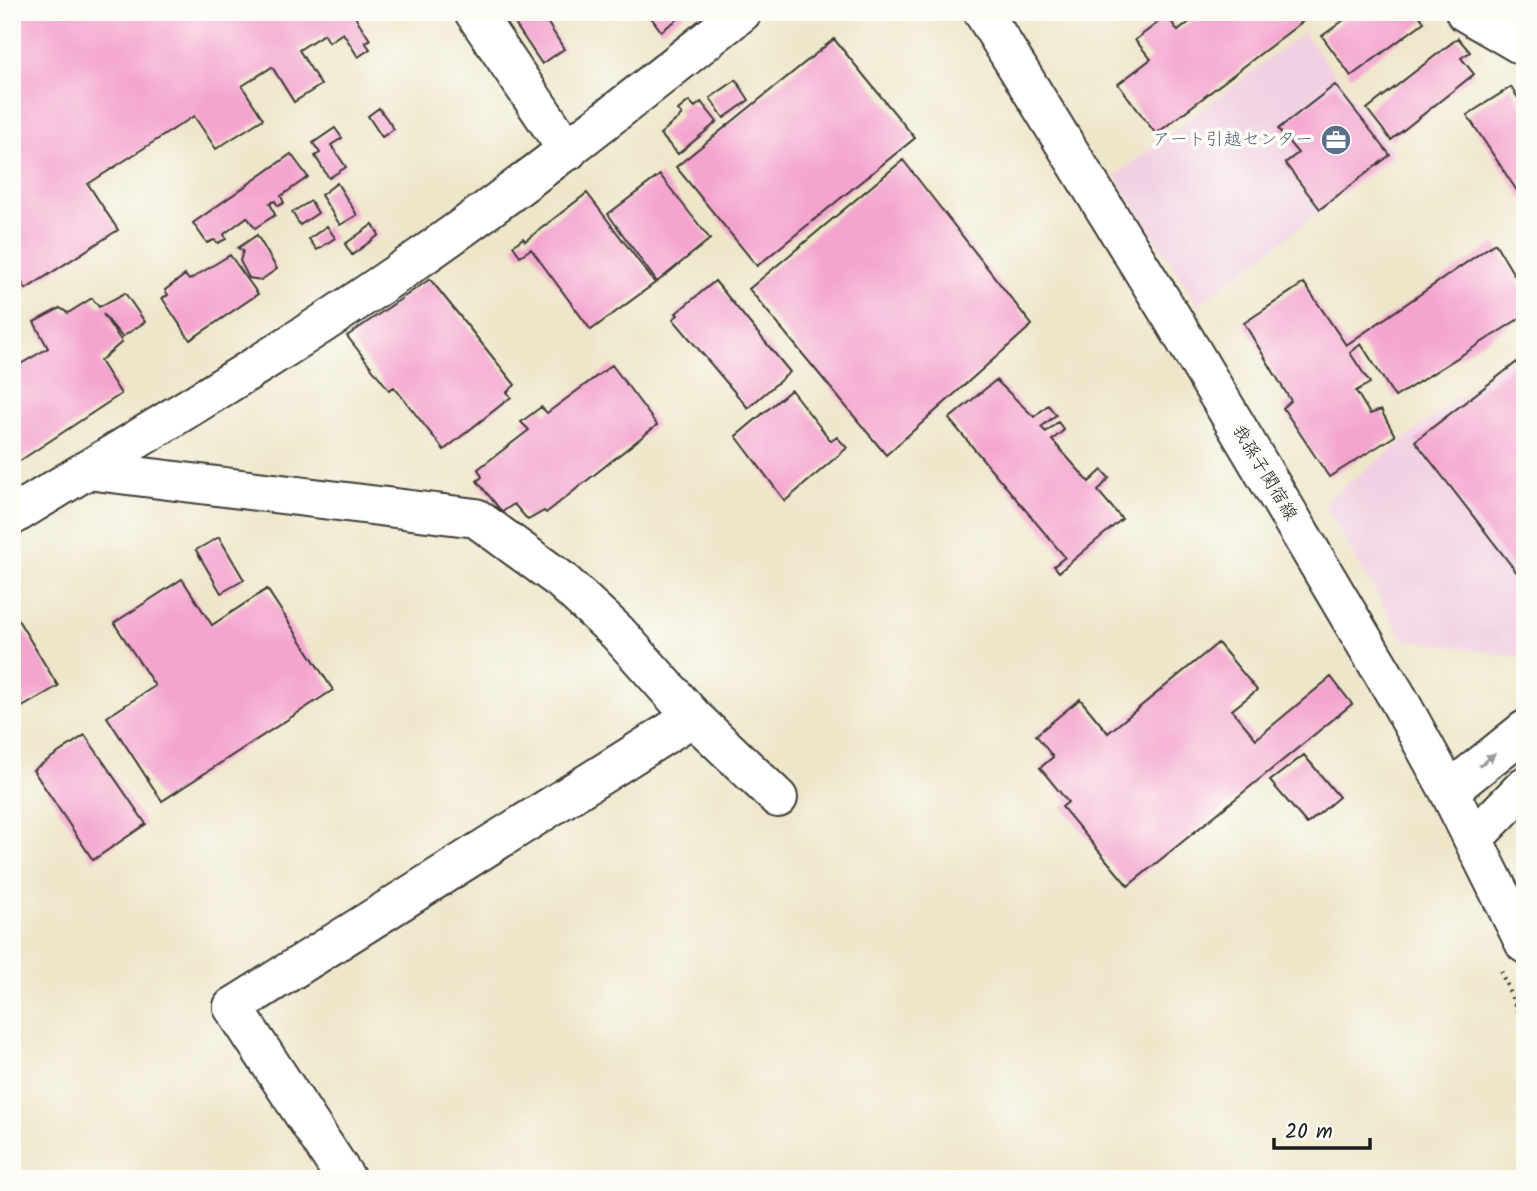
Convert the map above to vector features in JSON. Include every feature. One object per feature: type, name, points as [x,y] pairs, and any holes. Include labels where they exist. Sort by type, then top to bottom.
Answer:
[{"type":"street","points":[[474,12],[568,151]]},
{"type":"street","points":[[12,516],[241,378],[401,271],[568,151],[742,12]]},
{"type":"street","name":"我孫子関宿線","points":[[983,12],[1176,326],[1399,700],[1450,791],[1473,839],[1511,953]]},
{"type":"street","points":[[1465,12],[1525,47]]},
{"type":"street","points":[[87,470],[476,518],[561,580],[617,632],[692,717],[778,798]]},
{"type":"street","points":[[346,1179],[233,1007],[692,717]]},
{"type":"street","points":[[1450,791],[1525,730]]},
{"type":"street","points":[[1473,839],[1525,786]]},
{"type":"path","points":[[1511,953],[1525,1029]]},
{"type":"shaded area","points":[[1303,33],[1396,154],[1198,305],[1115,176]]},
{"type":"shaded area","points":[[1525,346],[1525,653],[1521,657],[1403,639],[1323,503]]},
{"type":"building","points":[[12,12],[352,12],[370,40],[365,42],[370,49],[358,57],[343,33],[329,42],[324,34],[299,50],[321,85],[294,102],[272,67],[242,86],[263,119],[216,149],[194,116],[88,184],[118,230],[26,289],[12,267]]},
{"type":"building","points":[[507,12],[541,12],[564,49],[542,64]]},
{"type":"building","points":[[647,12],[688,12],[661,31]]},
{"type":"building","points":[[1202,12],[1315,12],[1156,134],[1118,84],[1151,59],[1135,40],[1167,16],[1178,31]]},
{"type":"building","points":[[1355,12],[1397,12],[1400,16],[1416,12],[1424,22],[1351,76],[1322,36]]},
{"type":"building","points":[[1458,38],[1470,52],[1461,58],[1474,74],[1391,140],[1367,109]]},
{"type":"building","points":[[834,39],[915,138],[757,266],[676,167]]},
{"type":"building","points":[[736,80],[749,100],[724,118],[710,98]]},
{"type":"building","points":[[1335,85],[1390,155],[1320,209],[1285,163],[1298,153],[1278,129]]},
{"type":"building","points":[[1511,87],[1525,109],[1525,203],[1467,115]]},
{"type":"building","points":[[689,101],[695,107],[701,102],[717,122],[678,154],[660,134],[682,115],[678,110]]},
{"type":"building","points":[[379,108],[394,129],[382,137],[368,116]]},
{"type":"building","points":[[335,128],[342,138],[331,145],[346,167],[329,178],[315,156],[320,153],[313,143]]},
{"type":"building","points":[[291,154],[308,177],[281,196],[284,203],[278,206],[275,201],[270,203],[275,215],[255,228],[247,217],[224,234],[226,239],[218,243],[214,240],[207,243],[193,223]]},
{"type":"building","points":[[903,160],[1032,325],[886,455],[749,289]]},
{"type":"building","points":[[660,175],[710,239],[657,282],[608,214]]},
{"type":"building","points":[[337,183],[357,215],[340,225],[321,195]]},
{"type":"building","points":[[587,193],[655,283],[591,330],[531,249],[520,256],[513,246],[523,238],[525,241]]},
{"type":"building","points":[[311,201],[318,213],[300,225],[292,212]]},
{"type":"building","points":[[373,224],[379,235],[352,255],[345,244]]},
{"type":"building","points":[[327,226],[335,238],[317,250],[309,239]]},
{"type":"building","points":[[257,235],[277,269],[261,280],[249,278],[240,261],[243,251],[238,248]]},
{"type":"building","points":[[1495,243],[1525,293],[1525,315],[1395,397],[1361,344],[1350,353],[1370,383],[1356,391],[1370,414],[1381,410],[1395,436],[1329,477],[1283,408],[1291,401],[1244,323],[1304,283],[1346,345]]},
{"type":"building","points":[[230,255],[258,294],[190,340],[162,298],[168,295],[165,290],[185,275],[189,280]]},
{"type":"building","points":[[430,279],[515,385],[507,392],[511,397],[444,450],[394,387],[389,390],[347,336]]},
{"type":"building","points":[[715,281],[790,372],[748,408],[673,319],[678,315],[676,313]]},
{"type":"building","points":[[125,293],[145,322],[122,337],[103,314],[122,342],[100,361],[121,394],[12,466],[12,369],[48,348],[34,322],[60,308],[68,313],[92,298],[99,307]]},
{"type":"building","points":[[1517,362],[1525,372],[1525,583],[1415,441]]},
{"type":"building","points":[[612,365],[657,425],[546,513],[544,511],[528,520],[514,504],[502,512],[477,481],[482,477],[478,469],[529,430],[521,422],[541,407],[547,413]]},
{"type":"building","points":[[996,380],[1034,417],[1048,405],[1056,415],[1041,427],[1046,432],[1058,422],[1064,430],[1052,440],[1089,482],[1102,470],[1109,478],[1098,491],[1122,519],[1059,572],[1054,566],[1065,557],[949,419]]},
{"type":"building","points":[[791,390],[831,441],[837,437],[847,448],[785,501],[736,436]]},
{"type":"building","points":[[219,537],[244,580],[221,593],[196,550]]},
{"type":"building","points":[[182,579],[212,625],[267,589],[333,690],[162,801],[107,717],[155,686],[114,623]]},
{"type":"building","points":[[12,610],[58,686],[12,713]]},
{"type":"building","points":[[1218,643],[1257,690],[1232,710],[1256,739],[1331,677],[1352,704],[1128,886],[1062,807],[1068,802],[1040,768],[1053,757],[1036,735],[1080,699],[1108,733]]},
{"type":"building","points":[[85,735],[146,824],[93,860],[33,770]]},
{"type":"building","points":[[1304,755],[1339,797],[1307,824],[1270,781]]},
{"type":"place","name":"アート引越センター","points":[[1336,140]]}]
